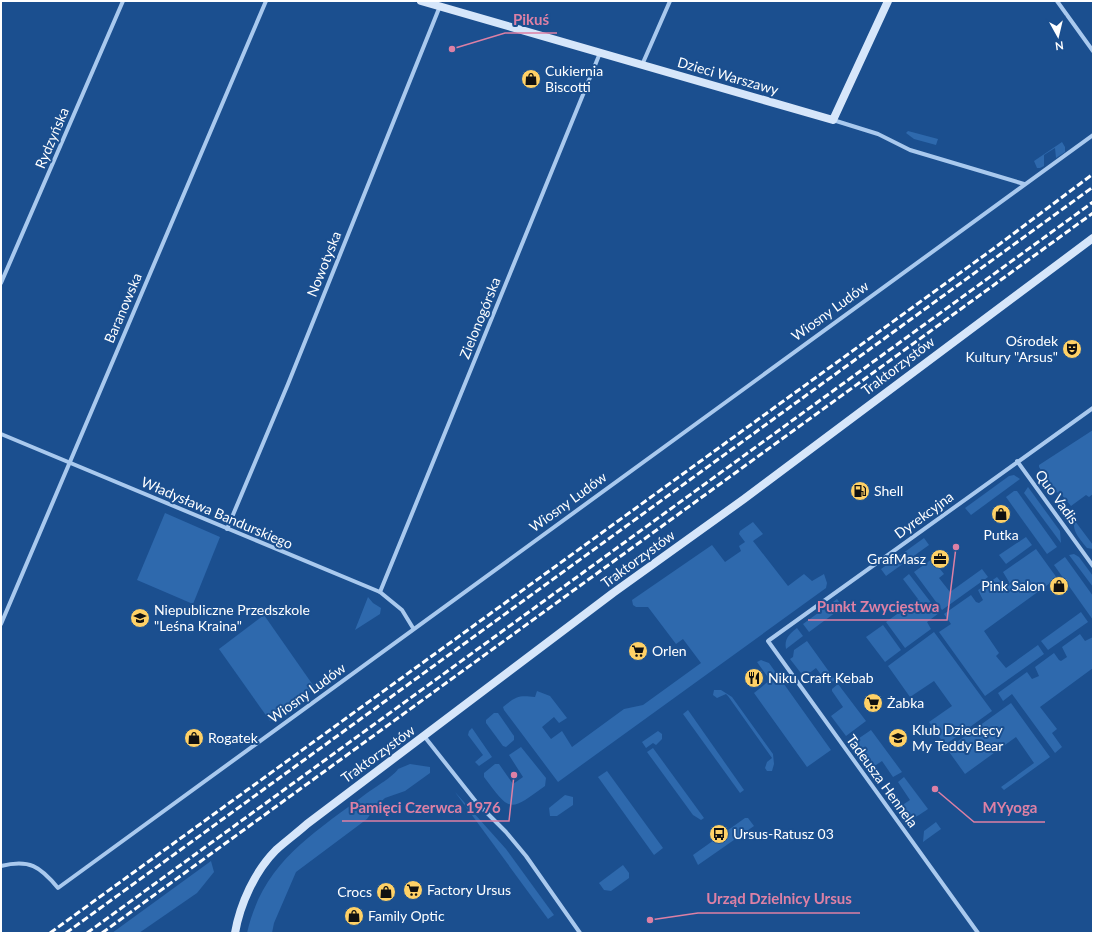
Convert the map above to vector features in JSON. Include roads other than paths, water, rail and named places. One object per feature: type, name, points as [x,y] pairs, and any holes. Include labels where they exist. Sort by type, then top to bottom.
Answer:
[{"type":"street","name":"Rydzyńska","points":[[1,283],[123,1]]},
{"type":"street","name":"Baranowska","points":[[1,624],[266,1]]},
{"type":"street","name":"Dzieci Warszawy","points":[[421,1],[833,120],[878,134],[910,150],[1024,184]]},
{"type":"street","points":[[642,64],[670,1]]},
{"type":"street","points":[[833,120],[888,1]]},
{"type":"street","points":[[1057,1],[1093,51]]},
{"type":"street","name":"Nowotyska","points":[[228,530],[440,6]]},
{"type":"street","name":"Zielonogórska","points":[[380,592],[600,52]]},
{"type":"street","name":"Wiosny Ludów","points":[[1,866],[15,862],[32,865],[47,874],[58,888],[413,628],[1093,135]]},
{"type":"street","name":"Traktorzystów","points":[[235,933],[242,908],[250,888],[261,869],[275,851],[347,793],[613,593],[744,499],[1093,238]]},
{"type":"street","name":"Dyrekcyjna","points":[[768,641],[1017,461],[1093,408]]},
{"type":"street","name":"Władysława Bandurskiego","points":[[1,434],[69,464],[380,592],[402,610],[413,628]]},
{"type":"street","name":"Quo Vadis","points":[[1017,461],[1093,566]]},
{"type":"street","name":"Tadeusza Hennela","points":[[768,641],[978,933]]},
{"type":"street","points":[[424,736],[477,804],[506,832],[526,856],[580,933]]},
{"type":"railway","points":[[50,933],[993,249],[1093,174]]},
{"type":"railway","points":[[66,933],[1093,187]]},
{"type":"railway","points":[[87,933],[1093,202]]},
{"type":"railway","points":[[102,933],[1093,213]]},
{"type":"place","name":"Pikuś","points":[[452,49]]},
{"type":"place","name":"Cukiernia Biscotti","points":[[531,79]]},
{"type":"place","name":"Ośrodek Kultury \"Arsus\"","points":[[1072,349]]},
{"type":"place","name":"Shell","points":[[860,491]]},
{"type":"place","name":"Putka","points":[[1001,514]]},
{"type":"place","name":"Punkt Zwycięstwa","points":[[956,547]]},
{"type":"place","name":"GrafMasz","points":[[940,559]]},
{"type":"place","name":"Pink Salon","points":[[1059,586]]},
{"type":"place","name":"Niepubliczne Przedszkole \"Leśna Kraina\"","points":[[140,618]]},
{"type":"place","name":"Orlen","points":[[638,651]]},
{"type":"place","name":"Niku Craft Kebab","points":[[754,678]]},
{"type":"place","name":"Żabka","points":[[873,703]]},
{"type":"place","name":"Rogatek","points":[[194,738]]},
{"type":"place","name":"Klub Dziecięcy My Teddy Bear","points":[[898,738]]},
{"type":"place","name":"Pamięci Czerwca 1976","points":[[514,775]]},
{"type":"place","name":"MYyoga","points":[[935,789]]},
{"type":"place","name":"Ursus-Ratusz 03","points":[[719,834]]},
{"type":"place","name":"Factory Ursus","points":[[413,890]]},
{"type":"place","name":"Crocs","points":[[386,892]]},
{"type":"place","name":"Family Optic","points":[[354,916]]},
{"type":"place","name":"Urząd Dzielnicy Ursus","points":[[650,920]]}]
